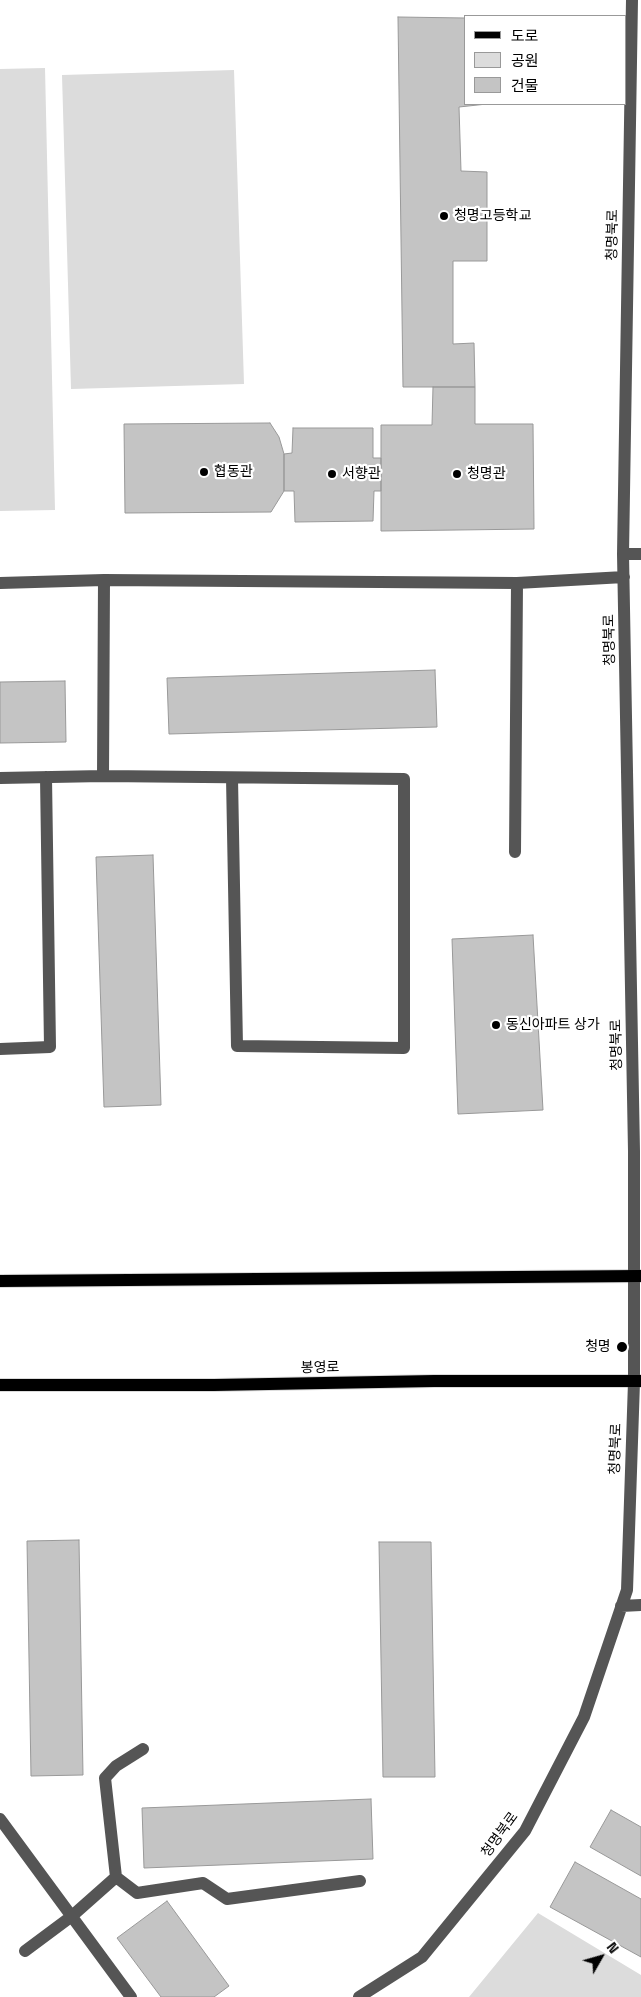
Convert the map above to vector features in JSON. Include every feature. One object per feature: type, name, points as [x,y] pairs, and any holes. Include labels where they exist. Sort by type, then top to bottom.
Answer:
[{"type":"main road","points":[[0,1281],[637,1276]]},
{"type":"main road","name":"봉영로","points":[[0,1385],[204,1385],[434,1381],[637,1382]]},
{"type":"street","name":"청명북로","points":[[359,1997],[422,1957],[525,1831],[584,1717],[626,1590],[637,1382],[637,1276],[623,554],[632,0]]},
{"type":"street","points":[[623,554],[641,554]]},
{"type":"street","points":[[0,583],[104,580],[517,583],[624,577]]},
{"type":"street","points":[[104,580],[104,776]]},
{"type":"street","points":[[515,852],[517,583]]},
{"type":"street","points":[[0,778],[104,776],[404,779],[404,1048],[237,1046],[232,778]]},
{"type":"street","points":[[0,1049],[50,1047],[46,777]]},
{"type":"street","points":[[621,1606],[641,1605]]},
{"type":"street","points":[[143,1749],[116,1766],[105,1778],[116,1877],[137,1893],[203,1883],[227,1899],[360,1882]]},
{"type":"street","points":[[0,1819],[131,1997]]},
{"type":"street","points":[[25,1951],[72,1916],[116,1877]]},
{"type":"green space","points":[[45,68],[55,510],[0,511],[0,69]]},
{"type":"green space","points":[[234,70],[244,384],[71,389],[62,75]]},
{"type":"green space","points":[[538,1913],[641,1975],[641,1997],[469,1997]]},
{"type":"building","name":"청명고등학교","points":[[398,17],[463,18],[463,105],[478,105],[459,107],[461,171],[487,172],[487,261],[453,261],[453,344],[474,343],[475,387],[403,387]]},
{"type":"building","name":"청명관","points":[[433,387],[475,387],[475,424],[533,424],[534,529],[381,531],[381,425],[432,425]]},
{"type":"building","name":"협동관","points":[[270,423],[279,437],[284,454],[284,491],[271,512],[125,513],[124,424]]},
{"type":"building","name":"서향관","points":[[293,428],[373,428],[373,458],[381,458],[381,491],[374,491],[373,521],[295,522],[294,491],[284,491],[284,454],[292,453]]},
{"type":"building","points":[[435,670],[437,727],[169,734],[167,678]]},
{"type":"building","points":[[65,681],[66,742],[0,743],[0,682]]},
{"type":"building","points":[[153,855],[161,1105],[104,1107],[96,857]]},
{"type":"building","name":"동신아파트 상가","points":[[533,935],[543,1110],[458,1114],[452,939]]},
{"type":"building","points":[[79,1540],[83,1775],[31,1776],[27,1541]]},
{"type":"building","points":[[379,1542],[431,1542],[435,1777],[383,1777]]},
{"type":"building","points":[[371,1799],[373,1859],[144,1868],[142,1808]]},
{"type":"building","points":[[611,1810],[641,1827],[641,1876],[590,1847]]},
{"type":"building","points":[[575,1862],[641,1899],[641,1957],[550,1907]]},
{"type":"building","points":[[167,1901],[229,1986],[214,1997],[161,1997],[117,1938]]},
{"type":"place","name":"청명고등학교","points":[[444,216]]},
{"type":"place","name":"협동관","points":[[204,472]]},
{"type":"place","name":"서향관","points":[[332,474]]},
{"type":"place","name":"청명관","points":[[457,474]]},
{"type":"place","name":"동신아파트 상가","points":[[496,1025]]},
{"type":"place","name":"청명","points":[[622,1347]]}]
